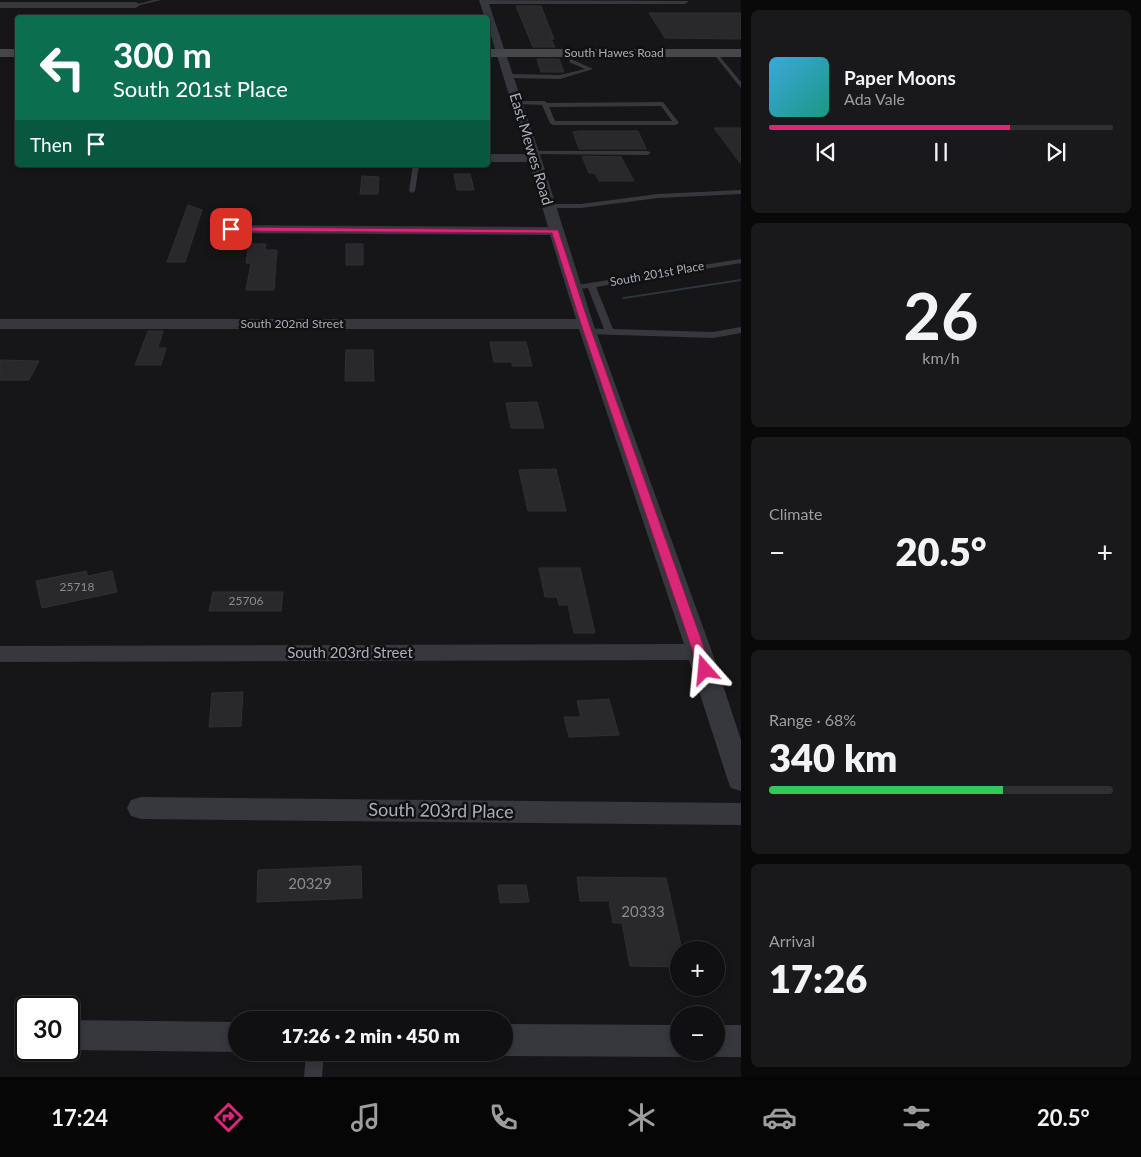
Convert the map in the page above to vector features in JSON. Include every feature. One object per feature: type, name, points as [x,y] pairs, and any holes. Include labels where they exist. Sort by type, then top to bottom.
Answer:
[{"type":"main road","points":[[0,53],[15,53]]},
{"type":"main road","name":"South Hawes Road","points":[[494,53],[741,53]]},
{"type":"street","points":[[483,0],[685,1]]},
{"type":"street","name":"East Mewes Road","points":[[483,0],[486,15]]},
{"type":"street","points":[[0,5],[136,5]]},
{"type":"street","name":"East Mewes Road","points":[[490,34],[494,53],[508,76],[556,231],[582,287],[586,327],[700,652],[741,778]]},
{"type":"street","points":[[490,158],[534,155]]},
{"type":"street","points":[[231,229],[556,231]]},
{"type":"street","name":"South 202nd Street","points":[[0,324],[586,327]]},
{"type":"street","name":"South 203rd Street","points":[[0,654],[700,652]]},
{"type":"street","name":"South 203rd Place","points":[[141,808],[741,814]]},
{"type":"street","points":[[80,1036],[228,1037]]},
{"type":"street","points":[[513,1040],[670,1041]]},
{"type":"street","points":[[725,1041],[741,1041]]},
{"type":"lane","points":[[136,5],[159,0]]},
{"type":"lane","points":[[714,53],[741,86]]},
{"type":"lane","points":[[508,76],[560,76],[590,69],[571,61]]},
{"type":"lane","points":[[517,103],[663,104],[676,123],[553,124],[545,104]]},
{"type":"lane","points":[[534,155],[648,153]]},
{"type":"lane","points":[[412,191],[416,167]]},
{"type":"lane","points":[[548,206],[581,206],[658,196],[741,192]]},
{"type":"lane","name":"South 201st Place","points":[[582,287],[741,261]]},
{"type":"lane","points":[[582,287],[609,331]]},
{"type":"lane","points":[[586,327],[609,331],[713,334],[741,330]]},
{"type":"lane","points":[[313,1077],[314,1061]]},
{"type":"building","points":[[516,6],[541,6],[554,39],[551,39],[555,47],[533,47]]},
{"type":"building","points":[[649,13],[741,13],[741,39],[665,38]]},
{"type":"building","points":[[537,59],[559,59],[564,72],[541,72]]},
{"type":"building","points":[[714,128],[741,128],[741,164]]},
{"type":"building","points":[[638,131],[646,149],[579,149],[573,132]]},
{"type":"building","points":[[582,156],[621,157],[634,181],[599,181],[595,173],[589,173]]},
{"type":"building","points":[[454,174],[470,174],[474,190],[457,190]]},
{"type":"building","points":[[362,176],[379,177],[378,194],[360,194]]},
{"type":"building","points":[[188,205],[202,210],[185,262],[167,262]]},
{"type":"building","points":[[249,244],[266,244],[265,250],[277,250],[274,290],[246,290],[251,263],[246,263]]},
{"type":"building","points":[[346,244],[363,244],[363,265],[346,265]]},
{"type":"building","points":[[148,331],[163,331],[158,348],[166,348],[161,365],[135,365]]},
{"type":"building","points":[[490,342],[526,342],[532,366],[512,366],[512,362],[494,362]]},
{"type":"building","points":[[346,350],[373,350],[374,381],[345,381]]},
{"type":"building","points":[[0,360],[39,361],[29,380],[0,380]]},
{"type":"building","points":[[537,402],[544,428],[511,428],[506,403]]},
{"type":"building","points":[[556,469],[566,511],[528,511],[519,470]]},
{"type":"building","points":[[539,568],[580,568],[595,633],[574,633],[568,605],[559,605],[557,597],[545,597]]},
{"type":"building","points":[[86,571],[88,576],[112,571],[117,592],[42,608],[36,581]]},
{"type":"building","points":[[213,592],[283,592],[281,611],[209,611]]},
{"type":"building","points":[[243,692],[241,726],[209,727],[212,693]]},
{"type":"building","points":[[609,699],[619,735],[569,737],[564,717],[581,717],[577,701]]},
{"type":"building","points":[[361,866],[362,898],[257,902],[258,870]]},
{"type":"building","points":[[577,877],[666,878],[680,941],[670,941],[670,967],[630,966],[622,923],[613,923],[609,901],[580,901]]},
{"type":"building","points":[[498,885],[526,885],[529,902],[500,903]]},
{"type":"waterway","points":[[624,298],[741,280]]},
{"type":"route","points":[[231,229],[556,231],[585,324],[705,670]]}]
